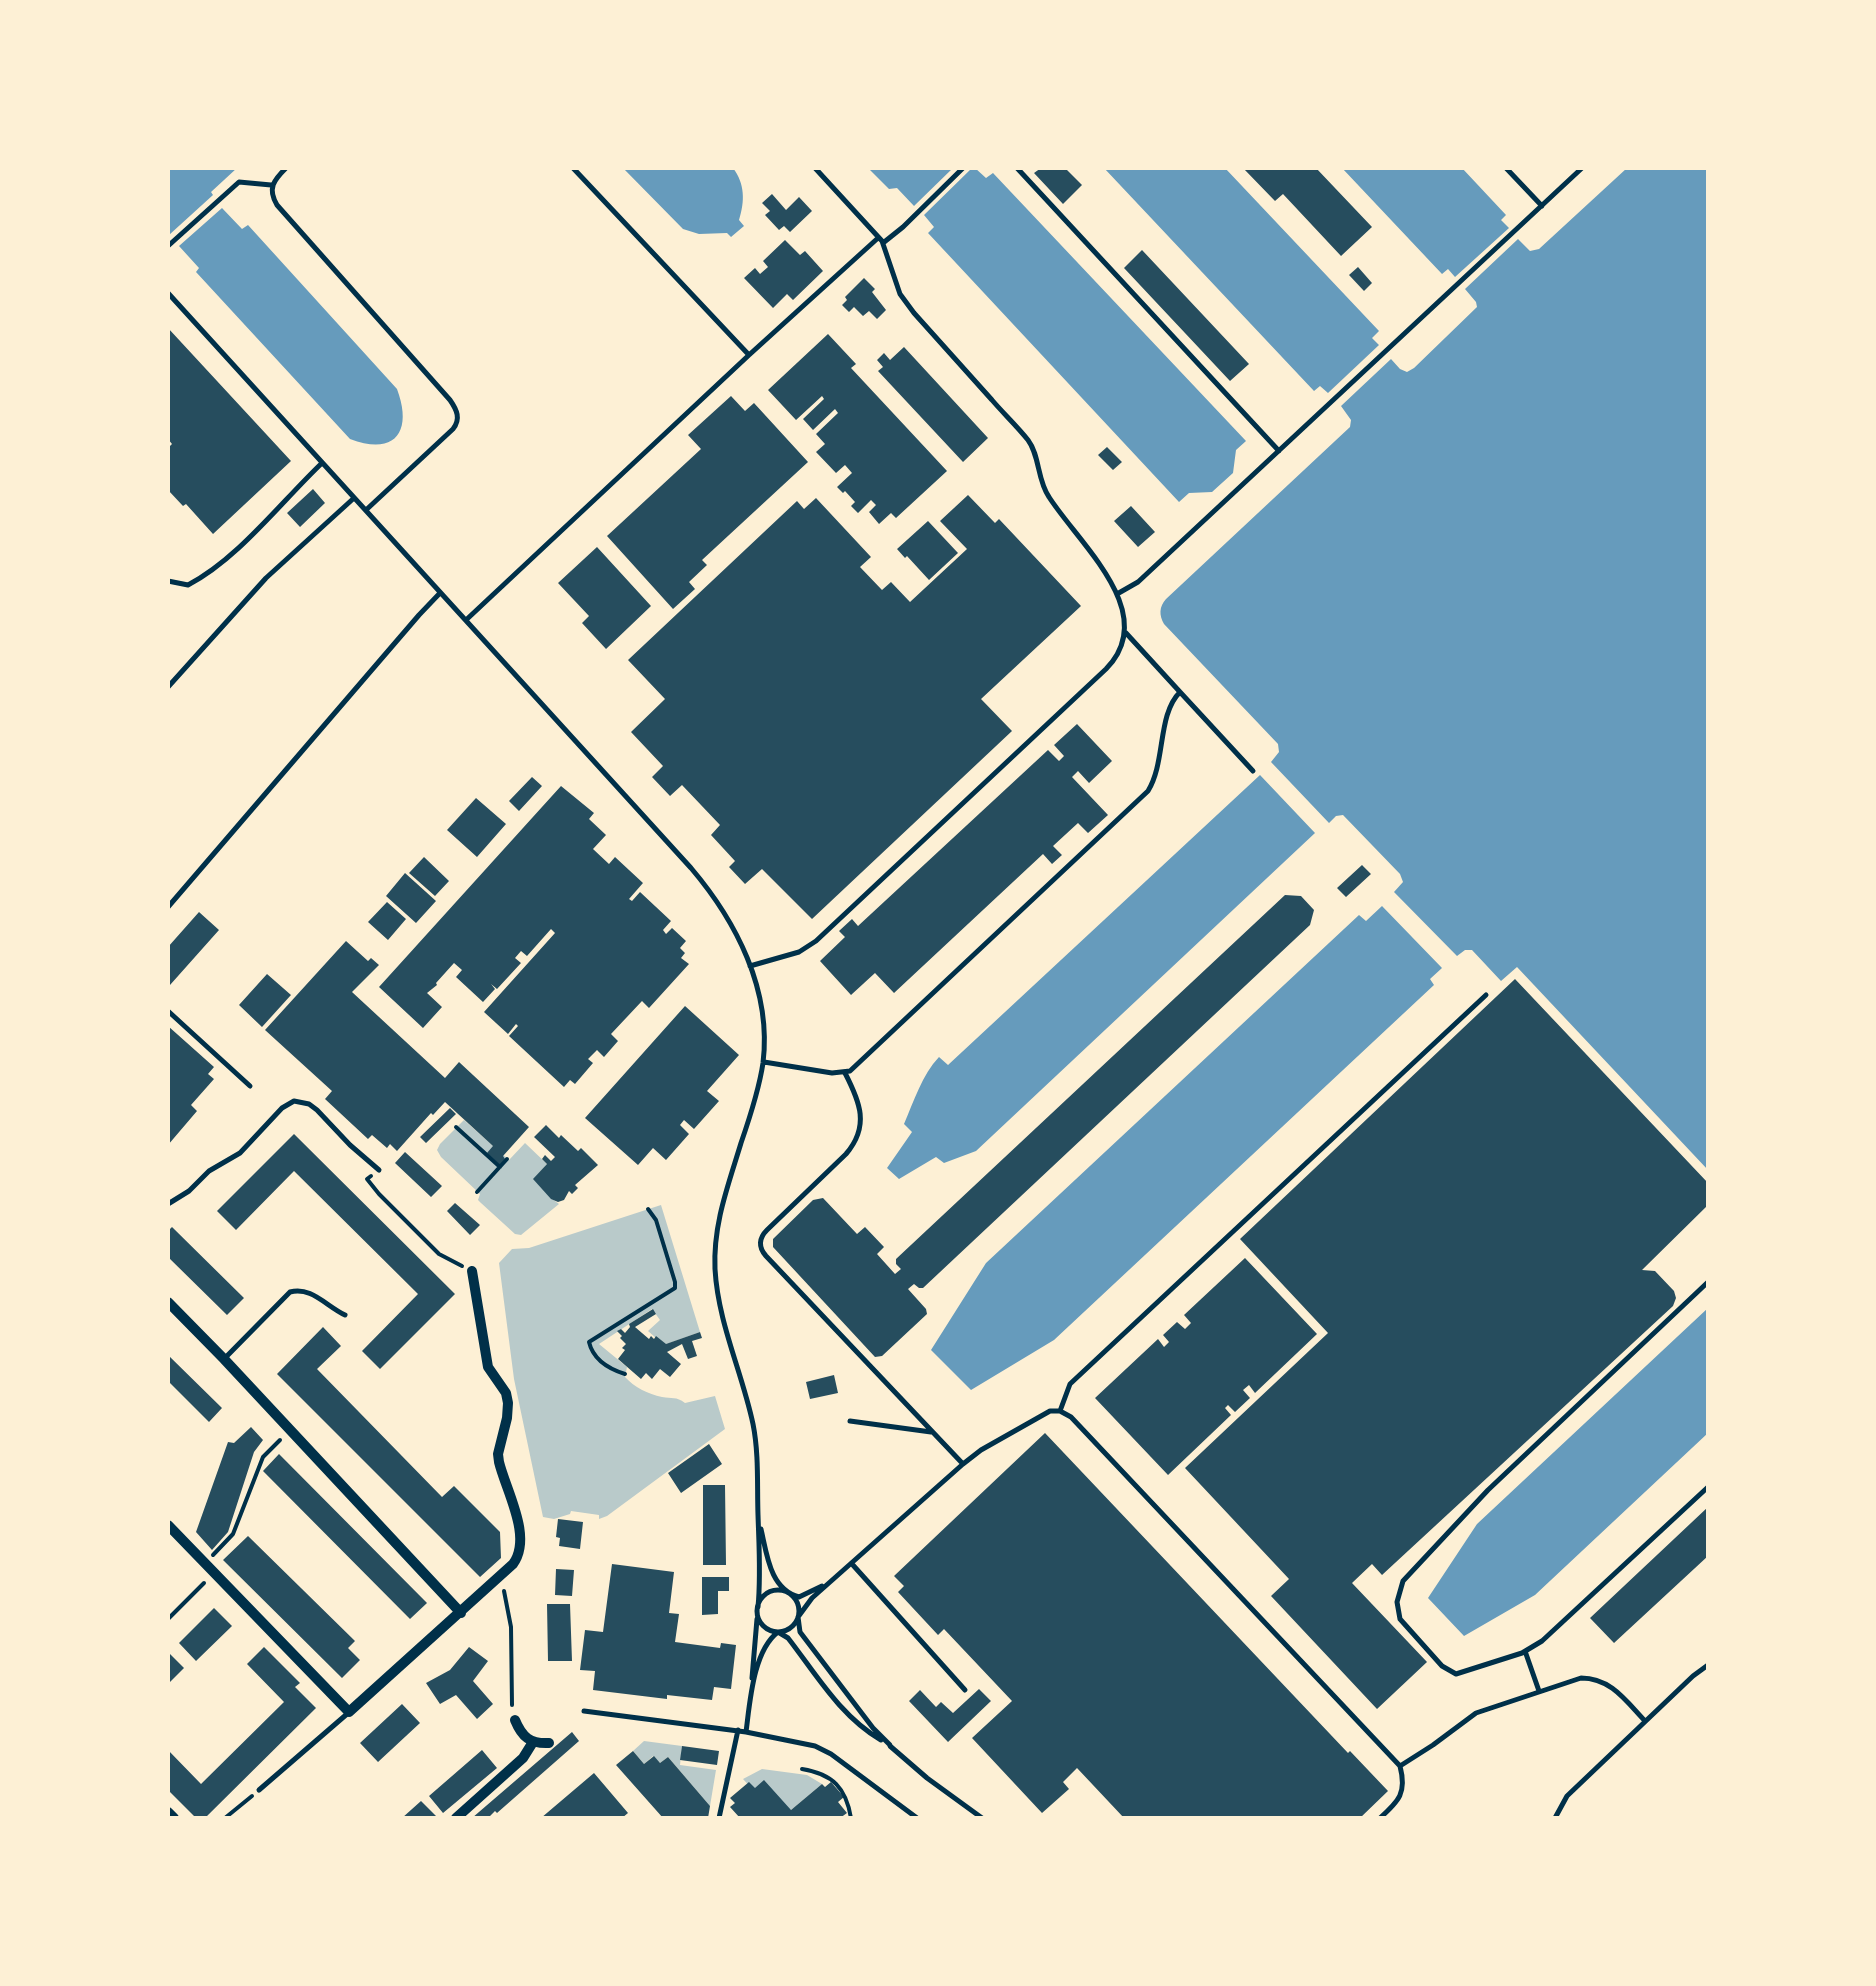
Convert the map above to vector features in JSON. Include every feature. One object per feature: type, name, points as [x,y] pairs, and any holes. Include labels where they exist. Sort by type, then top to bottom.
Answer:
[{"type":"street","points":[[168,1525],[349,1712],[514,1564],[521,1550],[516,1515],[498,1462],[509,1410],[506,1393],[488,1367],[472,1271]]},
{"type":"street","points":[[168,1302],[460,1613]]},
{"type":"street","points":[[515,1720],[522,1734],[533,1742],[549,1743]]},
{"type":"street","points":[[456,1818],[524,1758],[533,1742]]},
{"type":"street","points":[[168,1812],[174,1818]]},
{"type":"lane","points":[[286,168],[271,185],[276,204],[457,410],[458,422],[453,429],[366,510]]},
{"type":"lane","points":[[573,168],[748,355]]},
{"type":"lane","points":[[750,966],[798,952],[816,941],[1112,663],[1122,649],[1126,633],[1117,594],[1046,494],[1030,444],[903,298],[881,240],[814,168]]},
{"type":"lane","points":[[466,620],[748,355],[920,211],[963,168]]},
{"type":"lane","points":[[1017,168],[1280,451]]},
{"type":"lane","points":[[1506,168],[1542,206]]},
{"type":"lane","points":[[1117,594],[1138,582],[1582,168]]},
{"type":"lane","points":[[168,246],[239,182],[271,185]]},
{"type":"lane","points":[[168,292],[712,893],[736,932],[750,966],[761,1013],[763,1061],[754,1104],[718,1214],[714,1252],[719,1302],[753,1426],[757,1461],[760,1586],[752,1690]]},
{"type":"lane","points":[[168,581],[188,584],[208,571],[246,540],[322,462]]},
{"type":"lane","points":[[168,687],[256,587],[354,498]]},
{"type":"lane","points":[[168,907],[440,593]]},
{"type":"lane","points":[[1126,633],[1254,771]]},
{"type":"lane","points":[[763,1061],[845,1074],[871,1053],[1148,791],[1157,770],[1169,706],[1180,692]]},
{"type":"lane","points":[[1060,1411],[1074,1381],[1486,996]]},
{"type":"lane","points":[[168,1011],[250,1086]]},
{"type":"lane","points":[[845,1074],[860,1108],[855,1143],[766,1230],[760,1244],[766,1256],[963,1464]]},
{"type":"lane","points":[[168,1204],[240,1153],[282,1108],[300,1101],[317,1110],[378,1170]]},
{"type":"lane","points":[[1708,1282],[1488,1490],[1410,1572],[1400,1586],[1400,1619],[1451,1673],[1460,1674],[1525,1651],[1542,1641],[1708,1487]]},
{"type":"lane","points":[[224,1358],[290,1292],[303,1290],[344,1315]]},
{"type":"lane","points":[[718,1818],[762,1655],[771,1638],[790,1629],[808,1602],[963,1464],[1046,1413],[1060,1411],[1071,1417],[1400,1766],[1400,1798],[1380,1818]]},
{"type":"lane","points":[[850,1421],[934,1432]]},
{"type":"lane","points":[[758,1516],[775,1580],[798,1606],[800,1632],[873,1728],[927,1778],[982,1818]]},
{"type":"lane","points":[[852,1564],[965,1690]]},
{"type":"lane","points":[[842,1573],[804,1596],[771,1592],[758,1609],[763,1626],[788,1638],[853,1720],[890,1745]]},
{"type":"lane","points":[[1525,1651],[1539,1691]]},
{"type":"lane","points":[[1555,1818],[1567,1796],[1707,1665]]},
{"type":"lane","points":[[1400,1766],[1470,1716],[1580,1678],[1597,1680],[1615,1690],[1645,1721]]},
{"type":"lane","points":[[584,1711],[742,1731],[807,1744],[826,1751],[918,1818]]},
{"type":"lane","points":[[259,1790],[349,1712]]},
{"type":"path","points":[[456,1128],[500,1168]]},
{"type":"path","points":[[478,1192],[507,1159]]},
{"type":"path","points":[[378,1170],[367,1178],[378,1194],[438,1254],[472,1271]]},
{"type":"path","points":[[625,1374],[607,1366],[592,1352],[589,1342],[675,1288],[658,1226],[648,1209]]},
{"type":"path","points":[[205,1564],[232,1534],[263,1457],[291,1430]]},
{"type":"path","points":[[168,1619],[214,1572]]},
{"type":"path","points":[[501,1576],[511,1627],[511,1699],[515,1720]]},
{"type":"path","points":[[802,1769],[820,1773],[841,1789],[848,1800],[851,1818]]},
{"type":"path","points":[[225,1818],[259,1790]]},
{"type":"shaded area","points":[[464,1120],[509,1160],[525,1143],[547,1164],[534,1179],[559,1204],[521,1235],[515,1234],[478,1200],[480,1194],[437,1150]]},
{"type":"shaded area","points":[[661,1205],[700,1332],[664,1345],[648,1331],[660,1320],[652,1309],[599,1344],[627,1367],[625,1377],[647,1392],[685,1403],[715,1396],[725,1429],[607,1516],[599,1519],[599,1515],[571,1511],[554,1519],[543,1517],[514,1379],[499,1263],[512,1249],[529,1248]]},
{"type":"shaded area","points":[[644,1741],[682,1746],[680,1765],[716,1770],[710,1806],[668,1757],[660,1763],[653,1756],[644,1764],[633,1751]]},
{"type":"shaded area","points":[[762,1769],[807,1775],[822,1784],[791,1810],[754,1791],[743,1779]]},
{"type":"water","points":[[168,168],[237,168],[169,235]]},
{"type":"water","points":[[623,168],[733,168],[742,186],[739,220],[744,226],[731,237],[727,233],[699,234],[683,229]]},
{"type":"water","points":[[868,168],[953,168],[914,206],[897,188],[889,189]]},
{"type":"water","points":[[972,168],[986,178],[993,173],[1246,441],[1236,450],[1233,473],[1212,492],[1189,493],[1179,502],[928,233],[934,227],[924,215]]},
{"type":"water","points":[[1104,168],[1225,168],[1379,331],[1372,338],[1379,345],[1328,393],[1320,386],[1314,391]]},
{"type":"water","points":[[1342,168],[1462,168],[1506,215],[1501,220],[1509,228],[1455,277],[1448,269],[1442,274]]},
{"type":"water","points":[[1627,168],[1708,168],[1708,1170],[1517,967],[1501,981],[1472,950],[1457,956],[1394,892],[1403,882],[1400,874],[1343,815],[1329,823],[1271,762],[1279,752],[1278,744],[1164,624],[1161,614],[1166,599],[1350,427],[1351,420],[1341,406],[1391,359],[1407,372],[1414,368],[1477,307],[1465,289],[1518,239],[1530,251],[1539,249]]},
{"type":"water","points":[[222,208],[242,229],[248,225],[397,389],[403,417],[396,437],[379,444],[350,439],[196,272],[199,268],[179,246]]},
{"type":"water","points":[[1260,775],[1315,833],[976,1151],[944,1163],[936,1157],[899,1179],[887,1168],[912,1132],[904,1124],[923,1080],[939,1057],[948,1065]]},
{"type":"water","points":[[1382,906],[1442,968],[1430,979],[1434,985],[1054,1340],[971,1390],[931,1350],[986,1263],[1359,915],[1366,921]]},
{"type":"water","points":[[1708,1308],[1708,1433],[1535,1595],[1464,1636],[1428,1598],[1477,1524]]},
{"type":"building","points":[[1041,168],[1065,168],[1082,185],[1063,204],[1034,173]]},
{"type":"building","points":[[1243,168],[1316,168],[1372,227],[1341,256],[1283,194],[1275,201]]},
{"type":"building","points":[[772,194],[786,210],[799,197],[812,211],[790,232],[784,226],[779,230],[765,215],[770,211],[762,203]]},
{"type":"building","points":[[785,240],[800,255],[805,251],[823,271],[793,300],[787,294],[773,308],[744,278],[755,268],[760,274],[768,267],[763,261]]},
{"type":"building","points":[[1142,250],[1249,364],[1230,381],[1124,268]]},
{"type":"building","points":[[1358,267],[1372,283],[1364,291],[1349,275]]},
{"type":"building","points":[[864,278],[886,310],[877,319],[869,311],[863,316],[854,307],[849,312],[842,305]]},
{"type":"building","points":[[168,328],[291,461],[213,534],[168,490],[168,448],[172,444],[168,439]]},
{"type":"building","points":[[828,334],[856,364],[851,368],[947,471],[896,518],[891,513],[879,524],[869,512],[876,505],[871,500],[858,513],[851,506],[855,502],[837,487],[852,473],[845,465],[836,473],[816,452],[825,444],[816,434],[838,413],[835,409],[813,430],[803,419],[824,399],[822,396],[796,420],[768,390]]},
{"type":"building","points":[[904,347],[988,438],[963,462],[878,371],[883,367],[877,360],[884,353],[890,360]]},
{"type":"building","points":[[731,396],[745,411],[754,403],[808,462],[702,560],[707,565],[689,582],[695,589],[673,609],[607,536],[701,449],[688,435]]},
{"type":"building","points":[[1107,447],[1122,462],[1113,470],[1098,455]]},
{"type":"building","points":[[313,489],[325,503],[300,527],[287,513]]},
{"type":"building","points":[[968,495],[995,523],[999,519],[1081,606],[981,699],[1012,731],[812,919],[762,869],[745,884],[729,867],[735,861],[711,835],[720,825],[682,785],[670,796],[652,777],[663,766],[631,732],[665,699],[628,660],[797,501],[804,509],[816,498],[871,557],[860,567],[882,590],[891,582],[910,602],[967,549],[940,521]]},
{"type":"building","points":[[1131,506],[1155,532],[1138,547],[1114,521]]},
{"type":"building","points":[[928,521],[958,553],[929,580],[897,549]]},
{"type":"building","points":[[597,547],[651,606],[606,649],[582,623],[589,616],[558,583]]},
{"type":"building","points":[[1077,724],[1112,761],[1089,783],[1078,771],[1072,777],[1108,815],[1088,833],[1078,823],[1053,846],[1062,855],[1052,864],[1043,854],[894,993],[875,973],[851,995],[820,961],[845,937],[839,931],[852,919],[858,926],[1048,750],[1059,761],[1064,756],[1054,745]]},
{"type":"building","points":[[532,777],[542,786],[519,811],[509,801]]},
{"type":"building","points":[[561,786],[594,813],[589,819],[606,835],[593,849],[609,864],[615,857],[643,883],[629,899],[632,901],[640,892],[671,921],[663,930],[666,934],[672,928],[686,941],[680,948],[685,953],[681,958],[689,964],[649,1008],[642,1001],[611,1034],[618,1041],[604,1057],[597,1050],[588,1059],[593,1063],[575,1084],[570,1080],[564,1087],[509,1036],[516,1024],[508,1034],[484,1012],[555,933],[551,929],[527,956],[521,951],[515,958],[521,963],[497,989],[491,984],[495,989],[483,1002],[456,977],[462,970],[454,963],[427,993],[442,1007],[423,1028],[379,987]]},
{"type":"building","points":[[476,798],[506,824],[477,857],[447,830]]},
{"type":"building","points":[[424,857],[449,881],[435,896],[409,873]]},
{"type":"building","points":[[1362,865],[1371,874],[1346,897],[1337,888]]},
{"type":"building","points":[[405,873],[436,901],[416,923],[386,896]]},
{"type":"building","points":[[1285,895],[1301,896],[1314,910],[1310,925],[923,1288],[914,1284],[908,1289],[927,1314],[882,1356],[875,1357],[773,1247],[773,1239],[813,1200],[823,1198],[857,1234],[865,1227],[884,1247],[877,1254],[895,1274],[901,1269],[896,1259]]},
{"type":"building","points":[[387,902],[406,919],[388,940],[368,922]]},
{"type":"building","points":[[199,912],[219,930],[170,985],[168,947]]},
{"type":"building","points":[[346,941],[368,961],[371,958],[379,965],[352,992],[445,1078],[459,1062],[529,1127],[503,1156],[500,1165],[487,1153],[493,1146],[445,1102],[397,1151],[372,1135],[368,1139],[325,1099],[332,1091],[265,1030]]},
{"type":"building","points":[[267,974],[291,995],[262,1027],[239,1005]]},
{"type":"building","points":[[1515,979],[1708,1183],[1708,1205],[1642,1270],[1655,1271],[1674,1291],[1673,1306],[1382,1575],[1372,1564],[1352,1583],[1427,1662],[1377,1709],[1271,1596],[1289,1579],[1185,1468],[1328,1333],[1240,1239]]},
{"type":"building","points":[[685,1006],[739,1055],[707,1091],[719,1101],[694,1129],[684,1120],[680,1125],[689,1134],[666,1160],[653,1148],[638,1165],[585,1118]]},
{"type":"building","points":[[168,1026],[214,1067],[208,1074],[214,1079],[191,1105],[197,1111],[168,1145]]},
{"type":"building","points":[[450,1108],[456,1114],[426,1143],[420,1137]]},
{"type":"building","points":[[546,1125],[578,1151],[581,1148],[598,1165],[575,1185],[578,1188],[572,1194],[569,1191],[558,1202],[533,1179],[547,1164],[542,1159],[545,1155],[551,1161],[555,1157],[534,1137]]},
{"type":"building","points":[[294,1134],[455,1294],[380,1369],[362,1351],[418,1294],[294,1171],[236,1230],[217,1211]]},
{"type":"building","points":[[405,1152],[442,1186],[431,1197],[395,1163]]},
{"type":"building","points":[[455,1203],[480,1225],[470,1235],[447,1211]]},
{"type":"building","points":[[172,1227],[244,1298],[227,1315],[168,1257],[168,1231]]},
{"type":"building","points":[[1245,1258],[1317,1334],[1255,1393],[1249,1385],[1243,1390],[1250,1398],[1235,1412],[1228,1405],[1225,1408],[1231,1415],[1168,1475],[1095,1398],[1158,1339],[1164,1347],[1169,1342],[1163,1335],[1177,1322],[1185,1329],[1191,1323],[1184,1315]]},
{"type":"building","points":[[653,1309],[656,1314],[635,1327],[649,1339],[656,1336],[666,1344],[700,1332],[702,1338],[692,1341],[697,1356],[688,1359],[682,1344],[667,1352],[681,1364],[670,1377],[660,1369],[652,1379],[646,1373],[641,1379],[618,1359],[626,1344],[617,1331],[625,1333],[629,1324]]},
{"type":"building","points":[[323,1327],[341,1346],[317,1369],[442,1497],[454,1486],[500,1532],[501,1558],[480,1577],[277,1374]]},
{"type":"building","points":[[168,1355],[222,1408],[209,1422],[168,1381]]},
{"type":"building","points":[[834,1375],[838,1393],[810,1399],[806,1382]]},
{"type":"building","points":[[251,1427],[263,1440],[254,1452],[228,1532],[212,1550],[196,1532],[228,1442],[234,1443]]},
{"type":"building","points":[[1045,1433],[1388,1791],[1360,1818],[1124,1818],[1077,1768],[1063,1782],[1069,1789],[1042,1813],[972,1738],[1012,1701],[944,1629],[938,1635],[898,1592],[904,1586],[894,1576]]},
{"type":"building","points":[[709,1444],[722,1464],[681,1493],[668,1473]]},
{"type":"building","points":[[279,1454],[427,1603],[410,1619],[263,1471]]},
{"type":"building","points":[[703,1485],[725,1485],[726,1565],[703,1565]]},
{"type":"building","points":[[1708,1507],[1708,1556],[1614,1643],[1590,1618]]},
{"type":"building","points":[[558,1519],[583,1522],[580,1549],[559,1546]]},
{"type":"building","points":[[248,1536],[355,1641],[348,1648],[360,1660],[342,1678],[223,1560]]},
{"type":"building","points":[[612,1564],[674,1572],[669,1613],[679,1614],[675,1642],[720,1648],[721,1643],[736,1645],[731,1689],[714,1687],[712,1700],[593,1690],[595,1671],[580,1670],[585,1630],[603,1632]]},
{"type":"building","points":[[556,1569],[574,1570],[572,1596],[555,1595]]},
{"type":"building","points":[[702,1577],[729,1577],[729,1591],[718,1591],[718,1614],[702,1615]]},
{"type":"building","points":[[547,1604],[570,1604],[572,1661],[548,1661]]},
{"type":"building","points":[[214,1608],[232,1626],[196,1661],[179,1643]]},
{"type":"building","points":[[264,1647],[300,1683],[295,1687],[316,1708],[205,1818],[196,1818],[168,1790],[168,1750],[201,1784],[284,1702],[247,1664]]},
{"type":"building","points":[[469,1647],[488,1661],[473,1681],[493,1704],[477,1719],[456,1695],[440,1704],[426,1683],[450,1670]]},
{"type":"building","points":[[168,1652],[184,1668],[168,1684]]},
{"type":"building","points":[[979,1689],[991,1701],[948,1742],[909,1701],[920,1690],[936,1707],[941,1702],[953,1713]]},
{"type":"building","points":[[402,1704],[420,1723],[378,1762],[360,1743]]},
{"type":"building","points":[[572,1732],[579,1741],[495,1811],[492,1818],[472,1818]]},
{"type":"building","points":[[682,1746],[719,1751],[717,1765],[680,1760]]},
{"type":"building","points":[[482,1750],[497,1768],[443,1813],[429,1796]]},
{"type":"building","points":[[633,1751],[644,1764],[654,1756],[660,1763],[668,1757],[710,1806],[708,1818],[663,1818],[616,1765]]},
{"type":"building","points":[[594,1773],[628,1813],[622,1818],[541,1818]]},
{"type":"building","points":[[764,1780],[791,1810],[822,1784],[825,1787],[831,1782],[844,1797],[838,1802],[847,1813],[840,1818],[740,1818],[730,1807],[735,1803],[730,1798],[749,1782],[755,1788]]},
{"type":"building","points":[[421,1801],[438,1818],[402,1818]]}]
